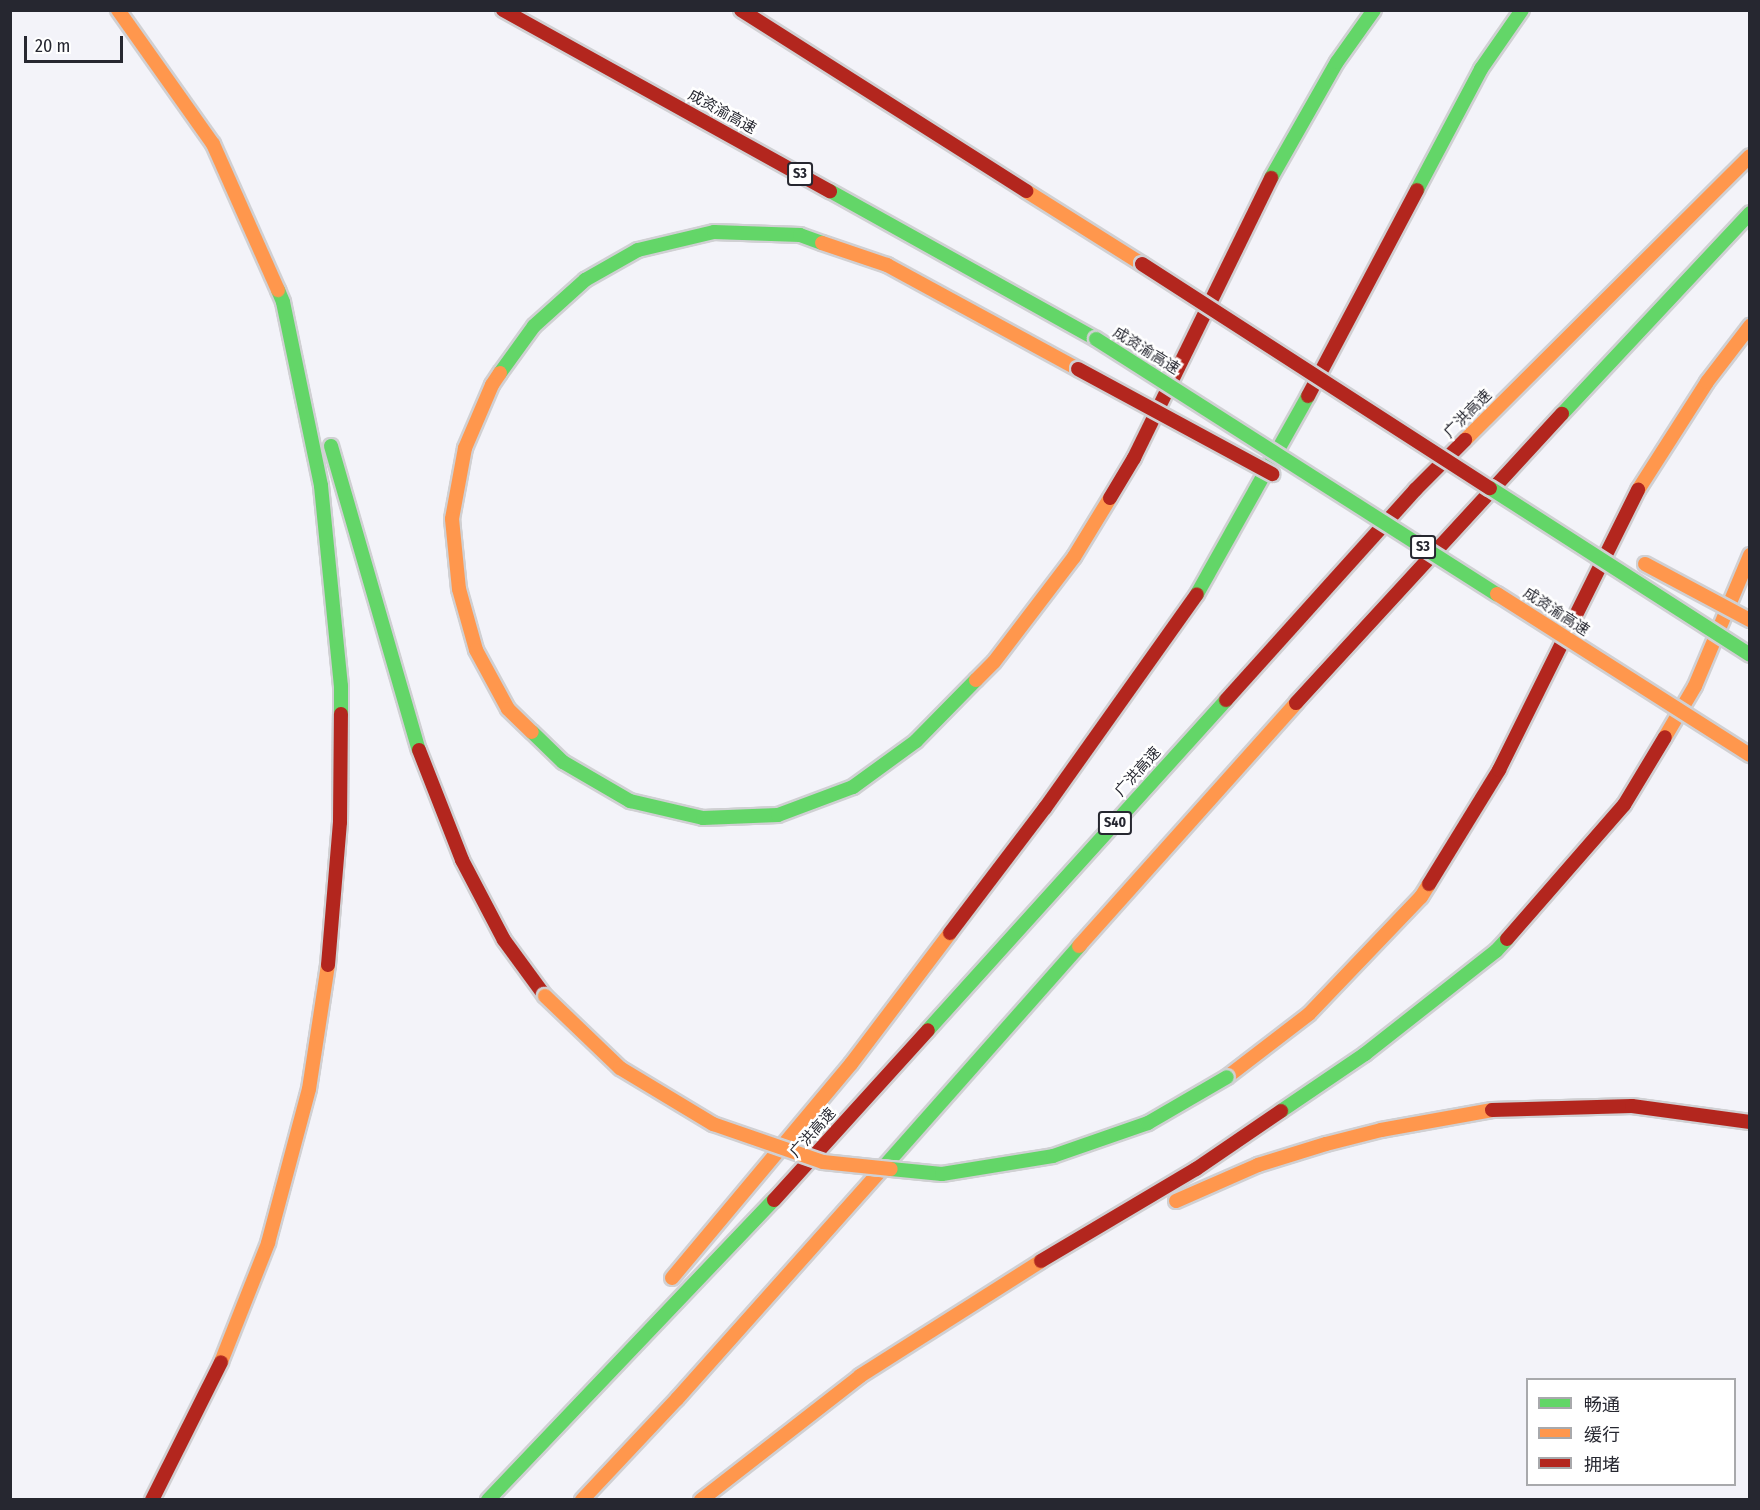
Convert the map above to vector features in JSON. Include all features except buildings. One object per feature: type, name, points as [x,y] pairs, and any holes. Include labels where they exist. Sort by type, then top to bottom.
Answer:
[{"type":"highway","points":[[118,10],[213,144],[283,302],[325,430],[421,754],[462,860],[504,940],[545,996],[620,1068],[713,1124],[823,1162],[942,1173],[1053,1156],[1148,1123],[1227,1077],[1309,1014],[1421,897],[1499,770],[1640,487],[1707,382],[1749,326]]},
{"type":"highway","name":"成资渝高速","points":[[503,10],[1096,339],[1749,755]]},
{"type":"highway","points":[[741,10],[1443,456],[1749,655]]},
{"type":"highway","points":[[1285,482],[1078,369],[887,265],[800,235],[714,232],[638,250],[585,280],[534,326],[492,385],[465,448],[452,519],[459,589],[476,650],[508,709],[563,762],[630,801],[703,818],[778,815],[853,787],[916,741],[994,662],[1074,557],[1134,458],[1265,188],[1337,62],[1374,10]]},
{"type":"highway","points":[[662,1291],[851,1064],[1045,808],[1193,601],[1295,421],[1481,69],[1522,10]]},
{"type":"highway","name":"广洪高速","points":[[488,1500],[786,1188],[1415,490],[1749,156]]},
{"type":"highway","points":[[582,1500],[677,1399],[1365,626],[1749,213]]},
{"type":"highway","points":[[152,1500],[221,1362],[268,1243],[309,1089],[330,952],[340,822],[340,686],[321,486],[283,302]]},
{"type":"highway","points":[[1443,456],[1580,529]]},
{"type":"highway","points":[[1347,515],[1533,616]]},
{"type":"highway","points":[[1601,541],[1749,620]]},
{"type":"highway","points":[[701,1500],[860,1376],[1046,1258],[1224,1150],[1365,1054],[1496,951],[1624,805],[1695,686],[1749,555]]},
{"type":"highway","points":[[1046,1258],[1258,1165],[1381,1130],[1497,1109],[1632,1106],[1749,1122]]},
{"type":"highway","points":[[488,1500],[624,1336]]},
{"type":"traffic: fast","points":[[1271,178],[1337,62],[1374,10]]},
{"type":"traffic: fast","points":[[1417,190],[1481,69],[1522,10]]},
{"type":"traffic: fast","points":[[830,191],[1096,339]]},
{"type":"traffic: fast","points":[[1562,414],[1750,213]]},
{"type":"traffic: fast","points":[[500,373],[534,326],[585,280],[638,250],[714,232],[800,235],[822,243]]},
{"type":"traffic: fast","points":[[278,290],[283,302],[321,486],[341,686],[341,714]]},
{"type":"traffic: fast","points":[[1096,339],[1497,594]]},
{"type":"traffic: fast","points":[[1197,594],[1308,396]]},
{"type":"traffic: fast","points":[[331,446],[419,750]]},
{"type":"traffic: fast","points":[[1490,488],[1750,655]]},
{"type":"traffic: fast","points":[[532,732],[563,762],[630,801],[703,818],[778,815],[853,787],[916,741],[976,680]]},
{"type":"traffic: fast","points":[[928,1030],[1226,700]]},
{"type":"traffic: fast","points":[[1281,1111],[1365,1054],[1496,951],[1507,939]]},
{"type":"traffic: fast","points":[[882,1169],[1079,946]]},
{"type":"traffic: fast","points":[[891,1169],[942,1174],[1053,1156],[1148,1123],[1227,1077]]},
{"type":"traffic: fast","points":[[488,1500],[774,1200]]},
{"type":"traffic: slow","points":[[118,10],[213,144],[278,290]]},
{"type":"traffic: slow","points":[[1465,440],[1750,156]]},
{"type":"traffic: slow","points":[[1026,191],[1142,264]]},
{"type":"traffic: slow","points":[[822,243],[887,265],[1078,369]]},
{"type":"traffic: slow","points":[[1638,490],[1707,382],[1750,326]]},
{"type":"traffic: slow","points":[[500,373],[492,385],[465,448],[452,519],[459,589],[476,650],[508,709],[532,732]]},
{"type":"traffic: slow","points":[[976,680],[994,662],[1074,557],[1110,498]]},
{"type":"traffic: slow","points":[[1665,737],[1695,686],[1750,555]]},
{"type":"traffic: slow","points":[[1645,564],[1750,620]]},
{"type":"traffic: slow","points":[[1497,594],[1750,755]]},
{"type":"traffic: slow","points":[[1079,946],[1296,703]]},
{"type":"traffic: slow","points":[[1227,1077],[1309,1014],[1421,897],[1429,884]]},
{"type":"traffic: slow","points":[[672,1278],[851,1064],[950,933]]},
{"type":"traffic: slow","points":[[221,1362],[268,1243],[309,1089],[328,965]]},
{"type":"traffic: slow","points":[[545,996],[620,1068],[713,1124],[823,1162],[891,1169]]},
{"type":"traffic: slow","points":[[1176,1201],[1258,1165],[1326,1144],[1381,1130],[1492,1110]]},
{"type":"traffic: slow","points":[[582,1500],[677,1399],[882,1169]]},
{"type":"traffic: slow","points":[[701,1500],[860,1376],[1041,1261]]},
{"type":"traffic: jam","points":[[503,10],[830,191]]},
{"type":"traffic: jam","points":[[741,10],[1026,191]]},
{"type":"traffic: jam","points":[[1110,498],[1134,458],[1271,178]]},
{"type":"traffic: jam","points":[[1308,396],[1417,190]]},
{"type":"traffic: jam","points":[[1142,264],[1490,488]]},
{"type":"traffic: jam","points":[[1078,369],[1272,474]]},
{"type":"traffic: jam","points":[[1296,703],[1562,414]]},
{"type":"traffic: jam","points":[[1226,700],[1415,490],[1465,440]]},
{"type":"traffic: jam","points":[[1429,884],[1499,770],[1638,490]]},
{"type":"traffic: jam","points":[[950,933],[1045,808],[1197,594]]},
{"type":"traffic: jam","points":[[328,965],[340,822],[341,714]]},
{"type":"traffic: jam","points":[[1507,939],[1624,805],[1665,737]]},
{"type":"traffic: jam","points":[[419,750],[462,860],[504,940],[545,996]]},
{"type":"traffic: jam","points":[[774,1200],[928,1030]]},
{"type":"traffic: jam","points":[[1492,1110],[1632,1106],[1750,1122]]},
{"type":"traffic: jam","points":[[1041,1261],[1196,1169],[1281,1111]]},
{"type":"traffic: jam","points":[[152,1500],[221,1362]]}]
